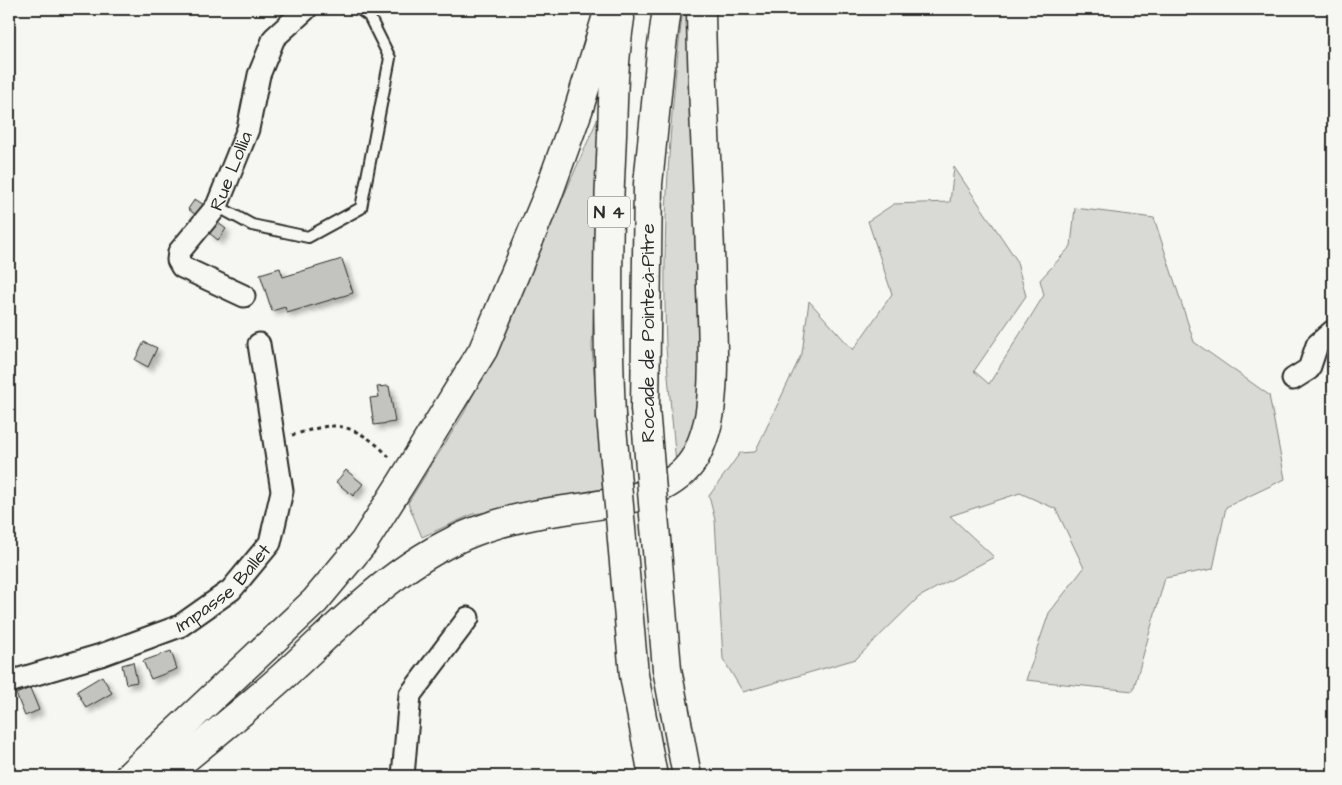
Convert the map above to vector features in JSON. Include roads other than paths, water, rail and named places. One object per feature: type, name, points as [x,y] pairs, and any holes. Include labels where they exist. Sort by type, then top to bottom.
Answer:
[{"type":"highway","points":[[128,776],[315,601],[364,542],[402,482],[483,350],[547,197],[580,108],[609,9]]},
{"type":"highway","name":"Rocade de Pointe-à-Pitre","points":[[621,9],[616,45],[610,174],[607,316],[611,416],[634,675],[653,776]]},
{"type":"highway","name":"Rocade de Pointe-à-Pitre","points":[[667,9],[648,184],[645,408],[667,669],[687,776]]},
{"type":"highway","points":[[164,776],[280,679],[356,608],[420,557],[449,542],[488,528],[538,514],[574,510],[646,495],[676,478],[693,460],[704,436],[712,403],[709,203],[702,87],[701,9]]},
{"type":"street","name":"Rue Lollia","points":[[244,296],[182,267],[178,260],[179,252],[217,206],[248,129],[258,75],[274,38],[306,9]]},
{"type":"street","points":[[1293,379],[1309,369],[1317,345],[1333,331]]},
{"type":"street","name":"Impasse Ballet","points":[[9,682],[102,655],[180,626],[231,590],[270,543],[282,491],[259,344]]},
{"type":"street","points":[[404,776],[410,695],[468,618]]},
{"type":"lane","points":[[217,206],[252,225],[308,237],[361,208],[390,58],[369,16],[359,9]]}]
